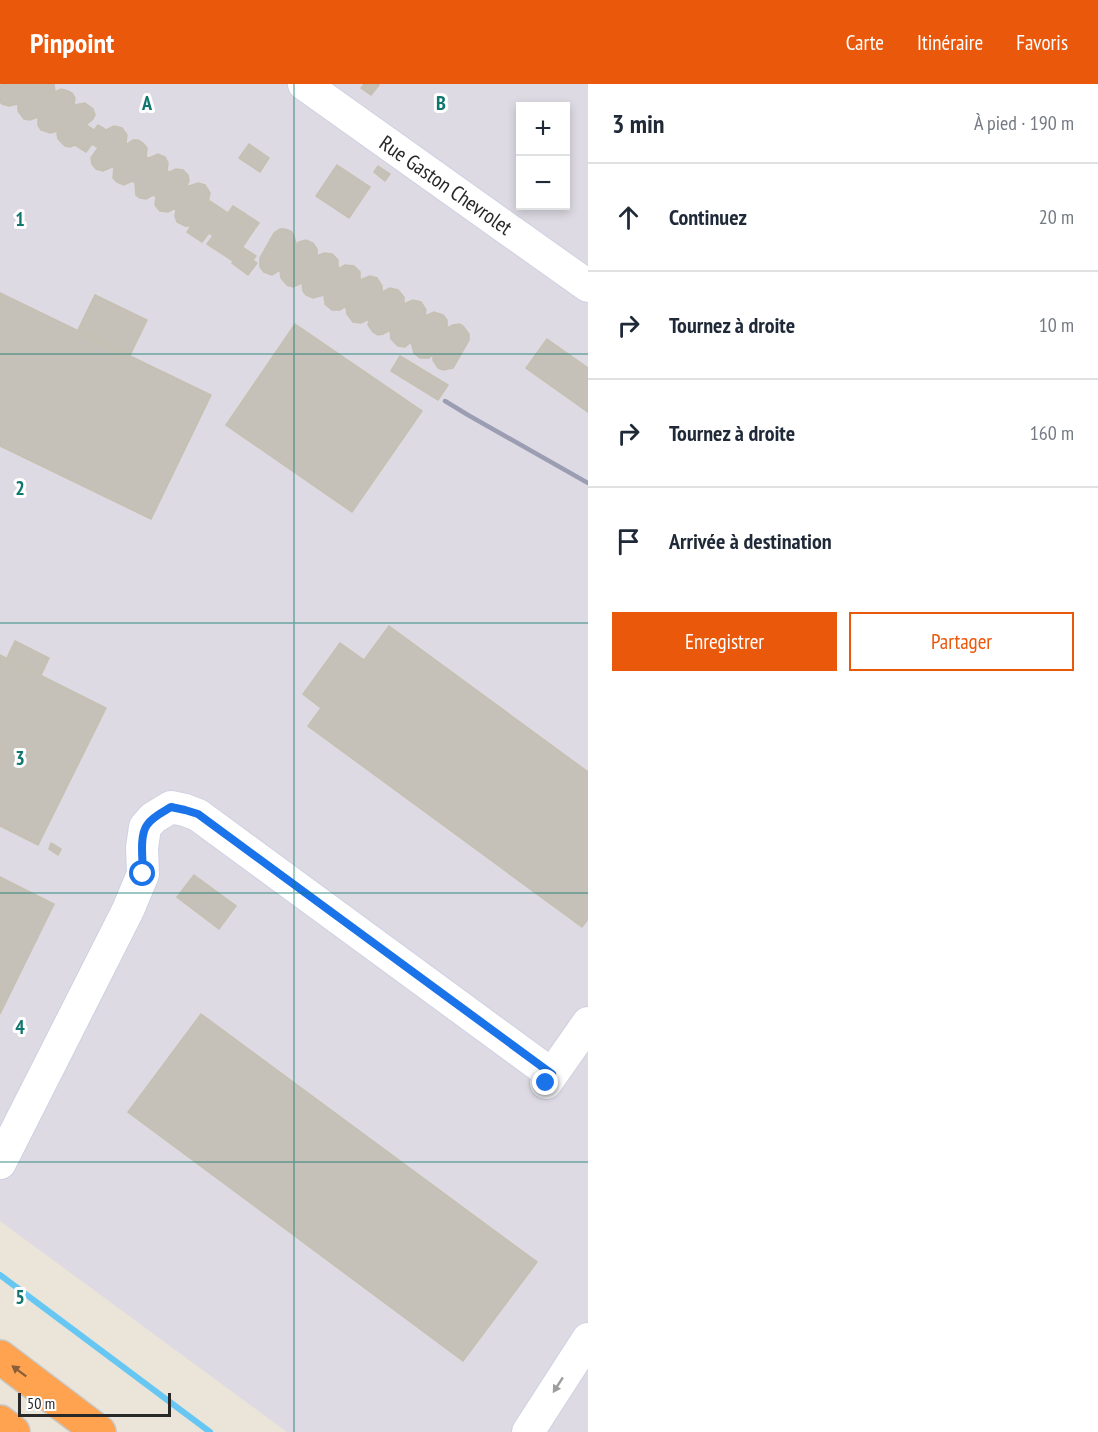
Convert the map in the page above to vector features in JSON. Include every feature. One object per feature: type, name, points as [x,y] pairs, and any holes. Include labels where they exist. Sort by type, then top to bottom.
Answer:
[{"type":"highway","points":[[0,1357],[99,1432]]},
{"type":"highway","points":[[0,1422],[13,1432]]},
{"type":"street","name":"Rue Gaston Chevrolet","points":[[304,84],[588,286]]},
{"type":"street","points":[[0,1163],[123,919],[143,874],[142,848],[145,827],[153,818],[171,807],[198,814],[549,1079],[588,1023]]},
{"type":"street","points":[[528,1432],[588,1339]]},
{"type":"shaded area","points":[[0,84],[588,84],[588,1432],[287,1432],[0,1221]]},
{"type":"building","points":[[2,84],[54,84],[55,92],[61,89],[72,93],[75,98],[74,105],[85,103],[93,109],[95,115],[86,125],[94,130],[98,125],[106,130],[114,126],[122,128],[127,135],[127,144],[138,140],[147,148],[146,157],[158,154],[165,157],[168,163],[167,171],[183,170],[188,175],[187,185],[198,183],[205,185],[210,193],[209,203],[210,201],[228,213],[233,206],[244,213],[239,220],[254,230],[233,261],[207,244],[213,236],[209,233],[202,242],[187,232],[191,226],[177,222],[175,208],[168,212],[160,211],[155,205],[156,197],[153,195],[146,199],[140,198],[136,195],[135,183],[132,181],[124,185],[117,182],[113,178],[114,168],[103,171],[96,169],[91,158],[98,148],[92,144],[86,152],[75,145],[65,146],[58,139],[58,131],[50,133],[41,130],[38,117],[30,120],[24,119],[18,111],[18,104],[9,106],[2,104],[0,86]]},
{"type":"building","points":[[364,84],[379,85],[371,95],[361,88]]},
{"type":"building","points":[[249,144],[269,158],[260,172],[239,158]]},
{"type":"building","points":[[337,165],[370,187],[349,218],[316,196]]},
{"type":"building","points":[[378,166],[390,174],[385,181],[374,172]]},
{"type":"building","points":[[244,213],[259,223],[254,230],[239,220]]},
{"type":"building","points":[[280,229],[291,231],[296,244],[306,240],[313,243],[317,249],[317,256],[324,253],[332,254],[338,260],[338,269],[345,265],[354,266],[360,272],[360,280],[370,276],[377,278],[382,286],[382,292],[390,288],[398,290],[404,297],[404,304],[413,300],[421,302],[426,310],[425,316],[434,312],[443,315],[447,320],[447,328],[460,324],[463,326],[469,334],[469,340],[453,368],[443,370],[438,368],[433,360],[433,354],[429,358],[420,358],[414,353],[411,342],[405,347],[398,346],[391,339],[390,330],[378,335],[368,325],[369,319],[361,323],[353,322],[347,314],[346,306],[340,310],[332,310],[325,304],[324,295],[313,298],[306,295],[302,283],[293,287],[287,285],[281,278],[280,270],[272,275],[264,272],[260,267],[260,258],[274,233]]},
{"type":"building","points":[[242,247],[256,256],[253,260],[240,251]]},
{"type":"building","points":[[240,251],[257,263],[248,275],[232,263]]},
{"type":"building","points":[[0,293],[211,395],[151,519],[0,446]]},
{"type":"building","points":[[95,295],[147,320],[130,355],[78,330]]},
{"type":"building","points":[[295,324],[422,411],[352,512],[226,425]]},
{"type":"building","points":[[547,339],[588,368],[588,412],[526,368]]},
{"type":"building","points":[[400,356],[448,385],[438,400],[391,371]]},
{"type":"building","points":[[389,626],[588,772],[588,919],[582,927],[308,726],[321,708],[303,694],[340,643],[364,660]]},
{"type":"building","points":[[15,641],[49,658],[41,675],[7,658]]},
{"type":"building","points":[[0,655],[106,708],[38,845],[0,826]]},
{"type":"building","points":[[51,843],[61,849],[58,855],[49,849]]},
{"type":"building","points":[[194,875],[236,906],[219,929],[177,897]]},
{"type":"building","points":[[0,877],[54,904],[0,1014]]},
{"type":"building","points":[[201,1014],[537,1262],[463,1361],[128,1112]]},
{"type":"waterway","points":[[0,1275],[210,1432]]},
{"type":"railway","points":[[445,401],[588,483]]},
{"type":"route","points":[[143,874],[142,848],[145,827],[153,818],[171,807],[198,814],[552,1074],[546,1083]]}]
